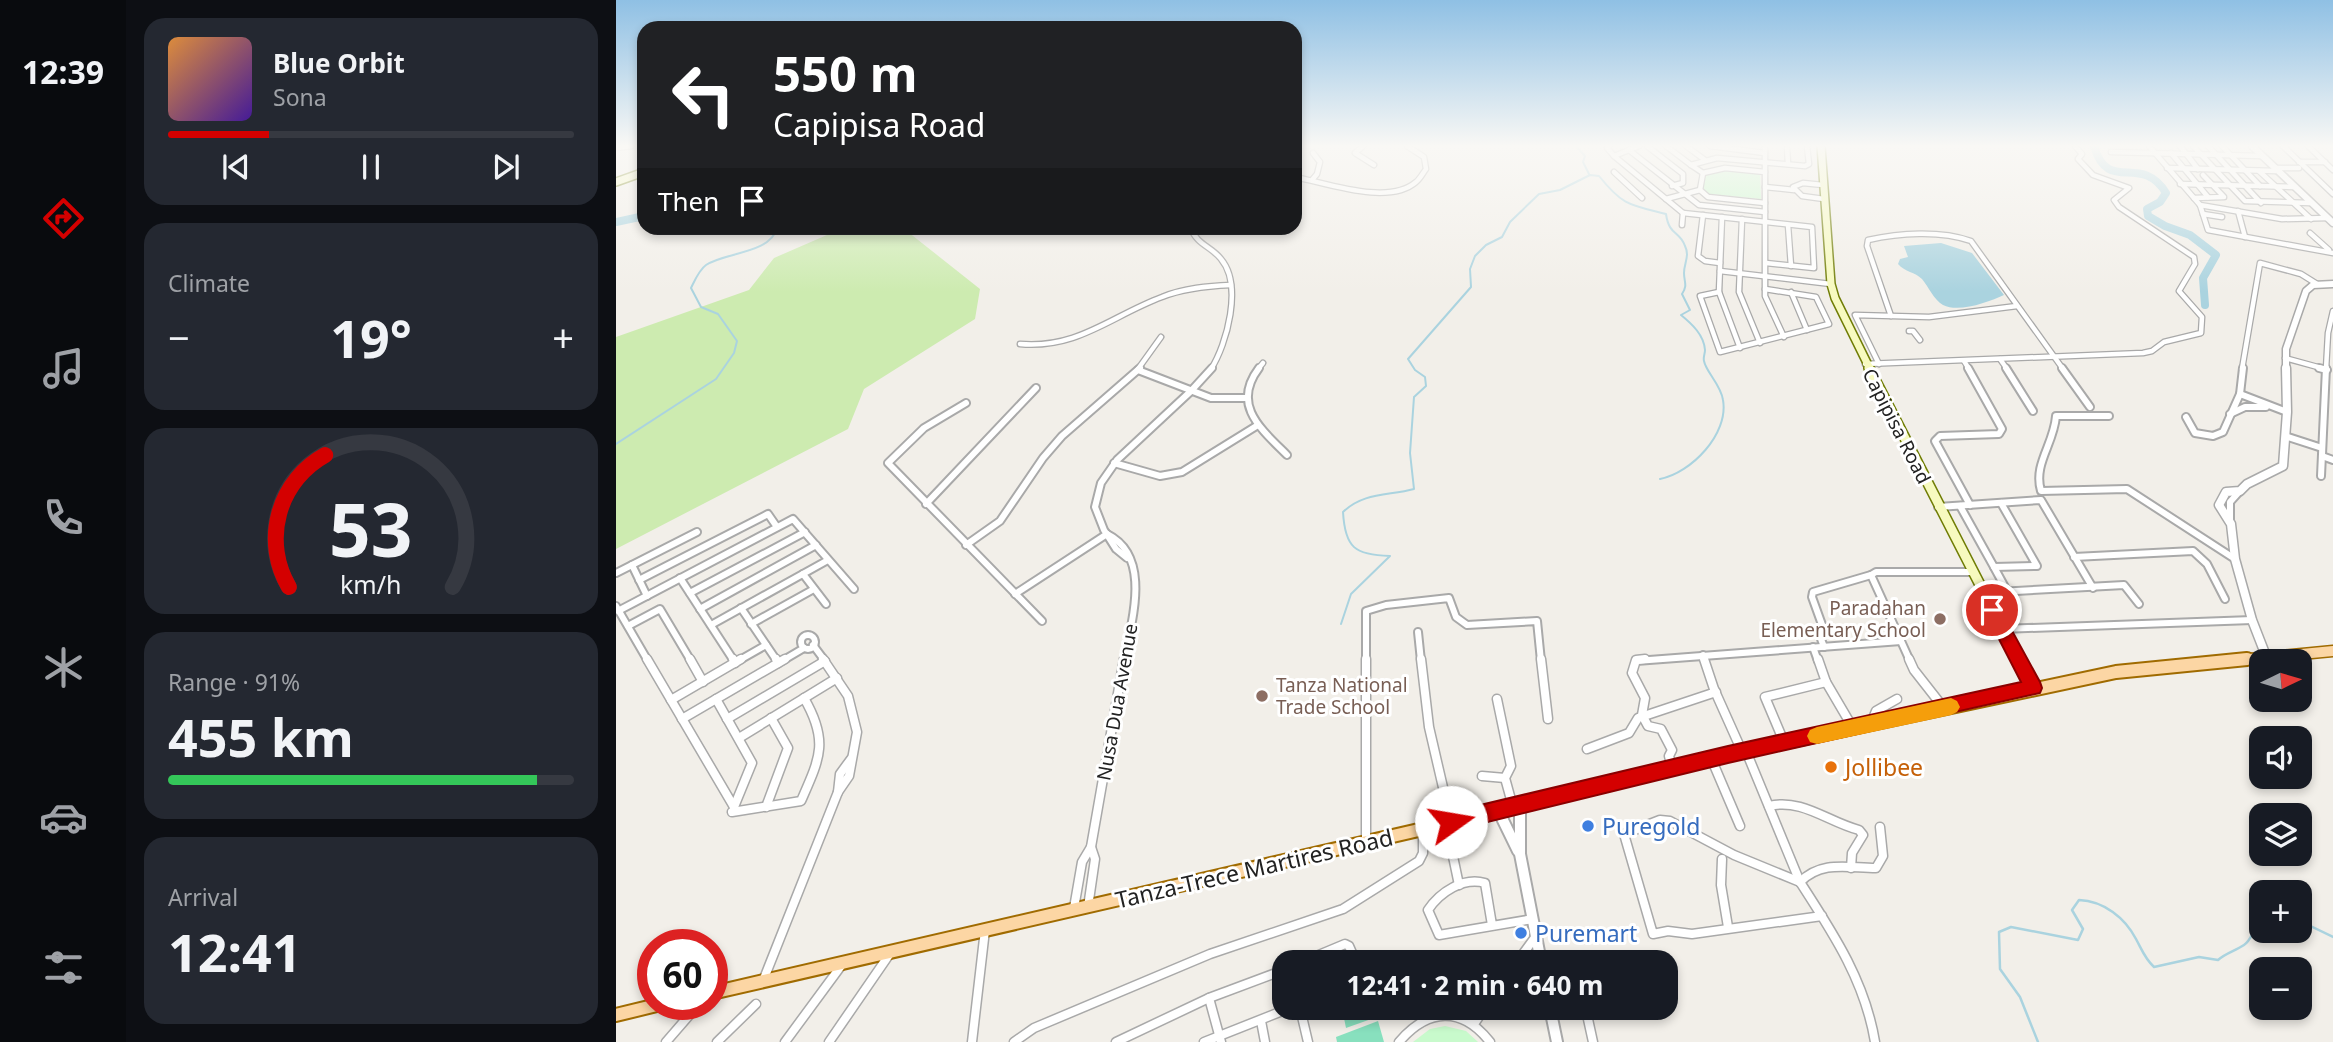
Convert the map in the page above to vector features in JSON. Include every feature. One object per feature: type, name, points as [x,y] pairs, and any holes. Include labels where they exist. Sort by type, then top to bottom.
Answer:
[{"type":"main road","name":"Capipisa Road","points":[[1824,195],[1831,284],[1865,363],[2033,688]]},
{"type":"main road","name":"Tanza-Trece Martires Road","points":[[2312,653],[2333,651]]},
{"type":"main road","name":"Tanza-Trece Martires Road","points":[[728,989],[1423,829],[1784,742],[2116,672],[2249,658]]},
{"type":"main road","points":[[616,1015],[637,1010]]},
{"type":"street","points":[[1638,195],[1642,198]]},
{"type":"street","points":[[1660,195],[1683,213],[1812,227],[1814,268],[1766,263]]},
{"type":"street","points":[[1665,199],[1682,195]]},
{"type":"street","points":[[1685,195],[1699,205],[1765,212]]},
{"type":"street","points":[[1705,195],[1765,203]]},
{"type":"street","points":[[1765,195],[1765,296],[1784,337]]},
{"type":"street","points":[[1800,195],[1824,199]]},
{"type":"street","points":[[1865,363],[2143,353],[2152,351],[2164,342],[2203,330],[2202,317],[2179,291],[2196,264],[2194,257],[2158,232],[2131,218],[2114,200],[2121,195]]},
{"type":"street","points":[[2191,195],[2200,205],[2208,230],[2332,252]]},
{"type":"street","points":[[2206,195],[2209,198]]},
{"type":"street","points":[[2194,198],[2224,197],[2222,195]]},
{"type":"street","points":[[2238,195],[2245,201],[2261,203],[2310,203]]},
{"type":"street","points":[[2253,195],[2261,203]]},
{"type":"street","points":[[2282,195],[2311,219]]},
{"type":"street","points":[[2301,195],[2331,220]]},
{"type":"street","points":[[2200,205],[2288,219],[2331,220]]},
{"type":"street","points":[[2238,211],[2245,237]]},
{"type":"street","points":[[1682,225],[1683,213]]},
{"type":"street","points":[[2203,214],[2222,217]]},
{"type":"street","points":[[1703,215],[1699,256],[1704,261],[1720,263]]},
{"type":"street","points":[[1722,217],[1719,292],[1740,348]]},
{"type":"street","points":[[1742,219],[1742,273],[1739,292],[1760,343]]},
{"type":"street","points":[[1788,225],[1791,266]]},
{"type":"street","points":[[2310,233],[2332,252]]},
{"type":"street","points":[[1020,344],[1044,347],[1067,343],[1161,297],[1190,289],[1231,285],[1230,271],[1195,235]]},
{"type":"street","points":[[1891,316],[1866,242],[1872,238],[1966,238],[1971,241],[2090,407]]},
{"type":"street","points":[[2186,417],[2193,432],[2213,436],[2223,432],[2228,415],[2240,394],[2259,264],[2265,262],[2301,274],[2317,284],[2333,284]]},
{"type":"street","points":[[1720,271],[1831,284]]},
{"type":"street","points":[[2263,649],[2235,559],[2231,524],[2219,505],[2226,492],[2240,491],[2247,484],[2283,466],[2287,412],[2285,358],[2290,335],[2306,291],[2317,284]]},
{"type":"street","name":"Nusa Dua Avenue","points":[[1074,910],[1082,862],[1091,847],[1136,593],[1135,579],[1127,558],[1118,553],[1109,541],[1096,516],[1094,502],[1101,478],[1114,463],[1211,372],[1221,352],[1231,285]]},
{"type":"street","points":[[1719,292],[1700,296],[1720,352],[1829,324],[1816,297],[1765,289]]},
{"type":"street","points":[[1791,292],[1807,330]]},
{"type":"street","points":[[1879,364],[1855,315],[1930,317],[2017,306]]},
{"type":"street","points":[[2321,476],[2330,383],[2327,370],[2333,311]]},
{"type":"street","points":[[1909,331],[1913,331],[1920,340]]},
{"type":"street","points":[[966,545],[999,521],[1010,509],[1043,458],[1062,436],[1138,370],[1161,337]]},
{"type":"street","points":[[2285,358],[2327,370]]},
{"type":"street","points":[[2000,359],[2033,411]]},
{"type":"street","points":[[1964,361],[2002,429],[1999,434],[1940,436],[1936,441],[1970,505]]},
{"type":"street","points":[[1263,363],[1250,380],[1246,398],[1248,411],[1287,455]]},
{"type":"street","points":[[1138,370],[1192,392],[1219,399],[1246,398]]},
{"type":"street","points":[[926,504],[1036,387]]},
{"type":"street","points":[[2240,394],[2287,412]]},
{"type":"street","points":[[966,403],[924,428],[888,463],[1042,621]]},
{"type":"street","points":[[2228,415],[2245,407],[2274,407]]},
{"type":"street","points":[[2109,416],[2056,416],[2054,436],[2041,464],[2041,491],[2127,489],[2235,559]]},
{"type":"street","points":[[1114,463],[1160,476],[1182,472],[1258,425]]},
{"type":"street","points":[[2323,435],[2333,439]]},
{"type":"street","points":[[2285,436],[2322,448]]},
{"type":"street","points":[[2322,456],[2333,460]]},
{"type":"street","points":[[1938,507],[2041,500],[2093,588]]},
{"type":"street","points":[[1994,567],[1999,569],[2037,566],[2001,503]]},
{"type":"street","points":[[1960,506],[2007,591]]},
{"type":"street","points":[[639,580],[768,514],[777,527]]},
{"type":"street","points":[[734,807],[617,608],[647,596],[793,519],[854,589]]},
{"type":"street","points":[[616,573],[696,532]]},
{"type":"street","points":[[690,593],[805,532]]},
{"type":"street","points":[[1015,594],[1107,534]]},
{"type":"street","points":[[700,608],[816,545]]},
{"type":"street","points":[[2074,557],[2193,551],[2207,564],[2225,599]]},
{"type":"street","points":[[710,625],[828,560]]},
{"type":"street","points":[[632,565],[647,596]]},
{"type":"street","points":[[1824,646],[1821,639],[1825,633],[1812,597],[1813,592],[1820,588],[1850,585],[1876,572],[1972,572]]},
{"type":"street","points":[[803,574],[826,604]]},
{"type":"street","points":[[1871,575],[1914,670],[1943,708]]},
{"type":"street","points":[[680,578],[735,663]]},
{"type":"street","points":[[1998,592],[2124,585],[2139,604]]},
{"type":"street","points":[[751,624],[814,589]]},
{"type":"street","points":[[1366,842],[1367,611],[1387,605],[1449,598],[1456,617],[1467,625],[1537,621],[1548,719]]},
{"type":"street","points":[[741,608],[778,663]]},
{"type":"street","points":[[628,625],[660,609],[703,682]]},
{"type":"street","points":[[2002,629],[2252,620]]},
{"type":"street","points":[[1418,632],[1429,727],[1459,885]]},
{"type":"street","points":[[682,719],[804,648],[801,642],[807,636],[816,637],[813,645],[853,703],[858,734],[851,759],[853,766],[847,783],[838,792],[762,982]]},
{"type":"street","points":[[1672,768],[1668,756],[1672,750],[1671,746],[1661,729],[1648,726],[1641,711],[1645,699],[1643,692],[1635,684],[1634,663],[1641,659],[1901,641]]},
{"type":"street","points":[[671,700],[766,645]]},
{"type":"street","points":[[1813,647],[1826,682],[1853,728]]},
{"type":"street","points":[[1703,655],[1716,692],[1740,747],[1746,751],[1800,882],[1847,957],[1864,994],[1873,1018],[1875,1042]]},
{"type":"street","points":[[727,719],[825,661]]},
{"type":"street","points":[[738,738],[837,678]]},
{"type":"street","points":[[1784,742],[1765,697],[1826,682]]},
{"type":"street","points":[[1587,749],[1629,733],[1636,720],[1674,704],[1716,692]]},
{"type":"street","points":[[716,699],[752,763],[732,813],[801,801],[821,747],[821,731],[804,698]]},
{"type":"street","points":[[1497,699],[1511,766],[1505,778],[1516,806],[1520,854],[1539,950]]},
{"type":"street","points":[[1871,725],[1876,711],[1897,699]]},
{"type":"street","points":[[766,807],[788,748],[771,718]]},
{"type":"street","points":[[1711,758],[1740,826]]},
{"type":"street","points":[[1482,776],[1505,778]]},
{"type":"street","points":[[1769,806],[1779,802],[1797,805],[1833,823],[1859,830],[1863,835],[1852,853],[1851,868]]},
{"type":"street","points":[[1498,810],[1520,854]]},
{"type":"street","points":[[1800,882],[1734,856],[1670,821],[1660,820],[1625,834],[1653,934],[1668,931],[1692,934],[1822,916]]},
{"type":"street","points":[[1800,882],[1814,869],[1833,865],[1876,868],[1883,856],[1880,827]]},
{"type":"street","points":[[1014,1042],[1034,1028],[1210,954],[1343,909],[1419,861],[1423,853],[1423,829]]},
{"type":"street","name":"Nusa Dua Avenue","points":[[1088,906],[1095,859],[1091,847]]},
{"type":"street","points":[[1722,859],[1721,885],[1728,927]]},
{"type":"street","points":[[1492,925],[1485,883],[1479,880],[1459,885],[1432,903],[1429,910],[1439,935],[1533,919]]},
{"type":"street","points":[[972,1042],[985,930]]},
{"type":"street","points":[[1526,950],[1536,936]]},
{"type":"street","points":[[1331,950],[1345,944],[1351,950]]},
{"type":"street","points":[[829,1042],[892,951]]},
{"type":"street","points":[[785,1042],[844,962]]},
{"type":"street","points":[[1116,1042],[1209,999],[1272,975]]},
{"type":"street","points":[[1209,999],[1220,1039]]},
{"type":"street","points":[[717,1042],[756,1004]]},
{"type":"street","points":[[1399,1042],[1418,1023],[1436,1015],[1456,1015],[1474,1024],[1490,1042]]},
{"type":"street","points":[[1203,1042],[1220,1039],[1272,1016]]},
{"type":"street","points":[[666,1042],[685,1020]]},
{"type":"street","points":[[1303,1020],[1308,1042]]},
{"type":"street","points":[[1474,1024],[1477,1020]]},
{"type":"street","points":[[1552,1020],[1557,1042]]},
{"type":"street","points":[[1588,1020],[1592,1042]]},
{"type":"street","points":[[1261,1021],[1265,1042]]},
{"type":"green space","points":[[1716,195],[1761,195],[1761,199]]},
{"type":"green space","points":[[827,235],[912,235],[980,289],[975,319],[864,389],[848,429],[616,549],[616,337],[749,290],[774,258]]},
{"type":"green space","points":[[1344,1020],[1368,1020],[1346,1028]]},
{"type":"green space","points":[[1378,1021],[1384,1042],[1337,1042],[1336,1037]]},
{"type":"green space","points":[[1445,1026],[1466,1031],[1478,1042],[1413,1042],[1430,1029]]},
{"type":"water","points":[[1941,243],[1972,253],[2004,295],[1974,306],[1957,308],[1943,305],[1919,277],[1898,264],[1900,259],[1908,257],[1904,246]]},
{"type":"waterway","points":[[1341,624],[1351,594],[1390,556],[1368,554],[1354,547],[1346,534],[1343,512],[1368,498],[1414,489],[1410,453],[1414,397],[1426,386],[1425,377],[1415,370],[1408,359],[1471,287],[1470,269],[1475,256],[1486,245],[1502,237],[1510,222],[1538,195]]},
{"type":"waterway","points":[[1617,195],[1628,203],[1666,214],[1672,230],[1683,241],[1687,253],[1682,294],[1690,310],[1681,315],[1702,339],[1705,365],[1723,400],[1720,426],[1705,450],[1684,469],[1660,479]]},
{"type":"waterway","points":[[2165,195],[2160,202],[2147,209],[2148,216],[2165,226],[2190,235],[2216,255],[2203,278],[2205,305]]},
{"type":"waterway","points":[[616,222],[637,218]]},
{"type":"waterway","points":[[616,444],[716,379],[734,353],[737,341],[718,314],[701,307],[691,288],[706,265],[756,248],[774,235]]},
{"type":"waterway","points":[[2038,1042],[2020,997],[2000,969],[1999,932],[2011,927],[2078,940],[2083,929],[2072,910],[2079,900],[2105,907],[2120,918],[2154,967],[2199,957],[2218,960],[2249,939]]},
{"type":"waterway","points":[[2312,927],[2333,937]]},
{"type":"slow traffic","points":[[1817,736],[1951,707]]},
{"type":"place","name":"Paradahan Elementary School","points":[[1940,619]]},
{"type":"place","name":"Tanza National Trade School","points":[[1262,696]]},
{"type":"place","name":"Jollibee","points":[[1831,767]]},
{"type":"place","name":"Puregold","points":[[1588,826]]},
{"type":"place","name":"Puremart","points":[[1521,933]]},
{"type":"route","points":[[1451,822],[1728,754],[2033,688],[1992,610]]}]
